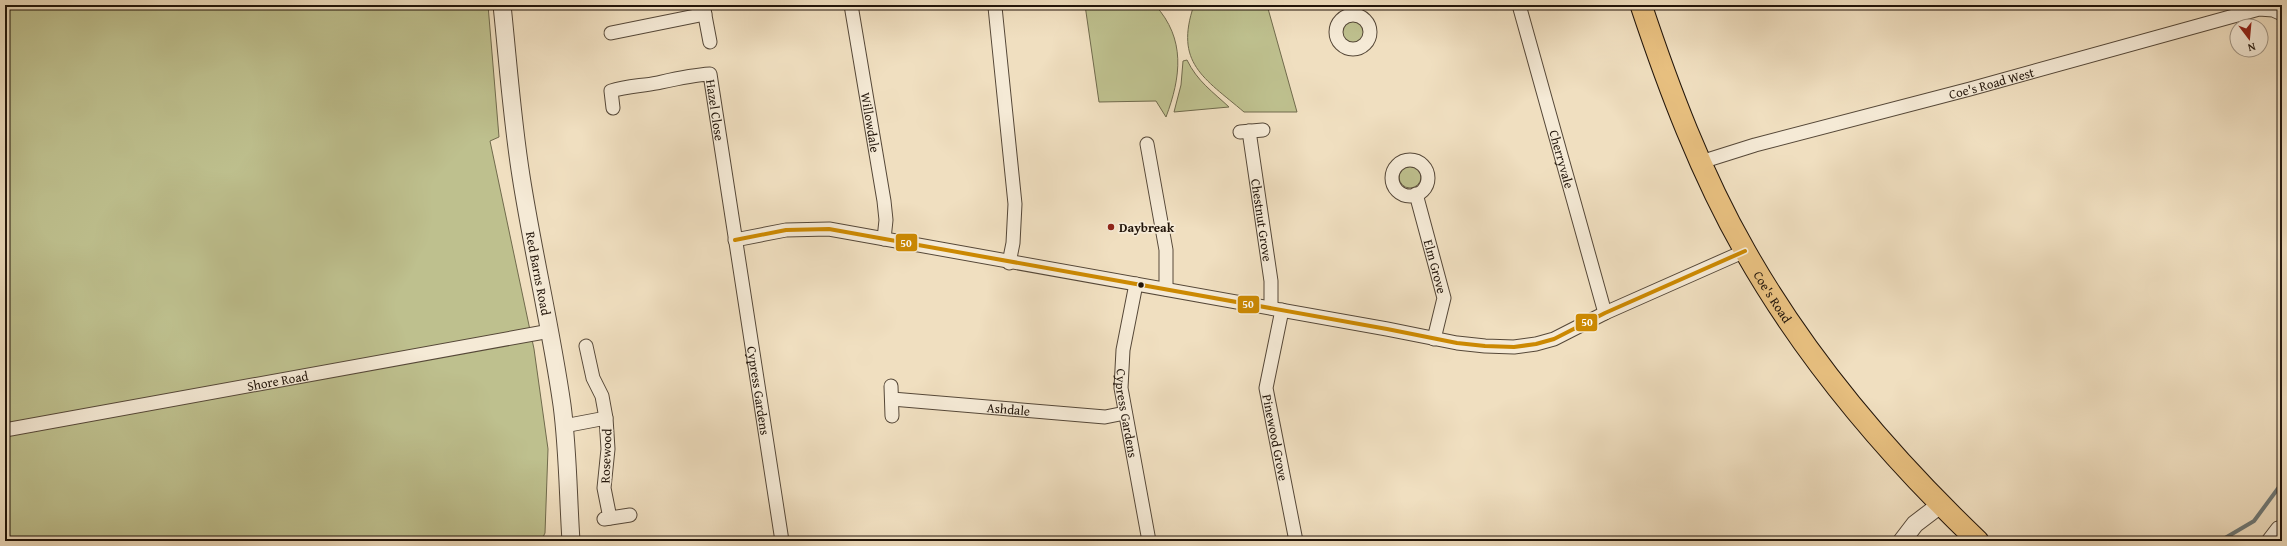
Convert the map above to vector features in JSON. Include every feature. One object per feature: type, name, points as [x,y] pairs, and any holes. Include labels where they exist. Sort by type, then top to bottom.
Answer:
[{"type":"main road","name":"Coe's Road","points":[[1641,5],[1671,92],[1701,162],[1745,251],[1804,342],[1851,404],[1940,504],[1978,541]]},
{"type":"street","name":"Red Barns Road","points":[[502,5],[511,104],[521,177],[550,331],[564,426],[571,541]]},
{"type":"street","name":"Willowdale","points":[[851,5],[884,201],[886,220],[884,240]]},
{"type":"street","name":"Cherryvale","points":[[1519,5],[1605,313]]},
{"type":"street","points":[[996,6],[1015,204],[1013,243],[1009,262]]},
{"type":"street","points":[[611,33],[704,9],[710,42]]},
{"type":"street","name":"Coe's Road West","points":[[1701,162],[1755,145],[1985,85],[2259,9],[2273,10],[2282,14]]},
{"type":"street","name":"Hazel Close","points":[[613,108],[611,91],[684,76],[710,74],[734,240]]},
{"type":"street","name":"Chestnut Grove","points":[[1262,130],[1244,132],[1276,309]]},
{"type":"street","points":[[1147,144],[1166,250],[1166,289]]},
{"type":"street","name":"Elm Grove","points":[[1416,194],[1444,298],[1434,339]]},
{"type":"street","points":[[734,240],[786,230],[829,229],[1166,289],[1434,339],[1485,346],[1514,347],[1536,344],[1554,339],[1605,313],[1745,251]]},
{"type":"street","name":"Cypress Gardens","points":[[734,240],[782,541]]},
{"type":"street","name":"Cypress Gardens","points":[[1136,284],[1123,350],[1121,388],[1149,541]]},
{"type":"street","name":"Pinewood Grove","points":[[1276,309],[1266,388],[1296,541]]},
{"type":"street","name":"Shore Road","points":[[5,430],[550,331]]},
{"type":"street","name":"Rosewood","points":[[586,346],[593,378],[602,396],[606,418],[608,449],[604,488],[607,518],[630,516]]},
{"type":"street","points":[[891,386],[892,416]]},
{"type":"street","name":"Ashdale","points":[[892,399],[1105,417],[1125,413]]},
{"type":"street","name":"Rosewood","points":[[564,426],[606,418]]},
{"type":"street","points":[[1902,541],[1915,524],[1940,504]]},
{"type":"street","points":[[2268,541],[2278,528]]},
{"type":"green space","points":[[5,5],[488,5],[499,137],[490,141],[534,349],[548,449],[545,533],[541,541],[5,541]]},
{"type":"green space","points":[[1085,5],[1155,5],[1165,18],[1172,31],[1178,59],[1175,87],[1166,117],[1156,101],[1099,102]]},
{"type":"green space","points":[[1194,5],[1267,5],[1297,112],[1244,112],[1205,78],[1196,68],[1190,55],[1188,41],[1189,25]]},
{"type":"green space","points":[[1353,21],[1361,24],[1364,32],[1361,40],[1353,43],[1345,40],[1342,32],[1345,24]]},
{"type":"green space","points":[[1187,60],[1200,80],[1229,107],[1174,112],[1181,85],[1183,61]]},
{"type":"green space","points":[[1410,166],[1418,169],[1421,177],[1418,185],[1410,188],[1402,185],[1399,177],[1402,169]]},
{"type":"waterway","points":[[2220,541],[2254,521],[2282,483]]},
{"type":"transit line","name":"50","points":[[735,240],[786,230],[829,229],[1387,329],[1457,343],[1514,347],[1536,344],[1554,339],[1605,313],[1745,251]]},
{"type":"place","name":"Daybreak","points":[[1111,227]]}]
